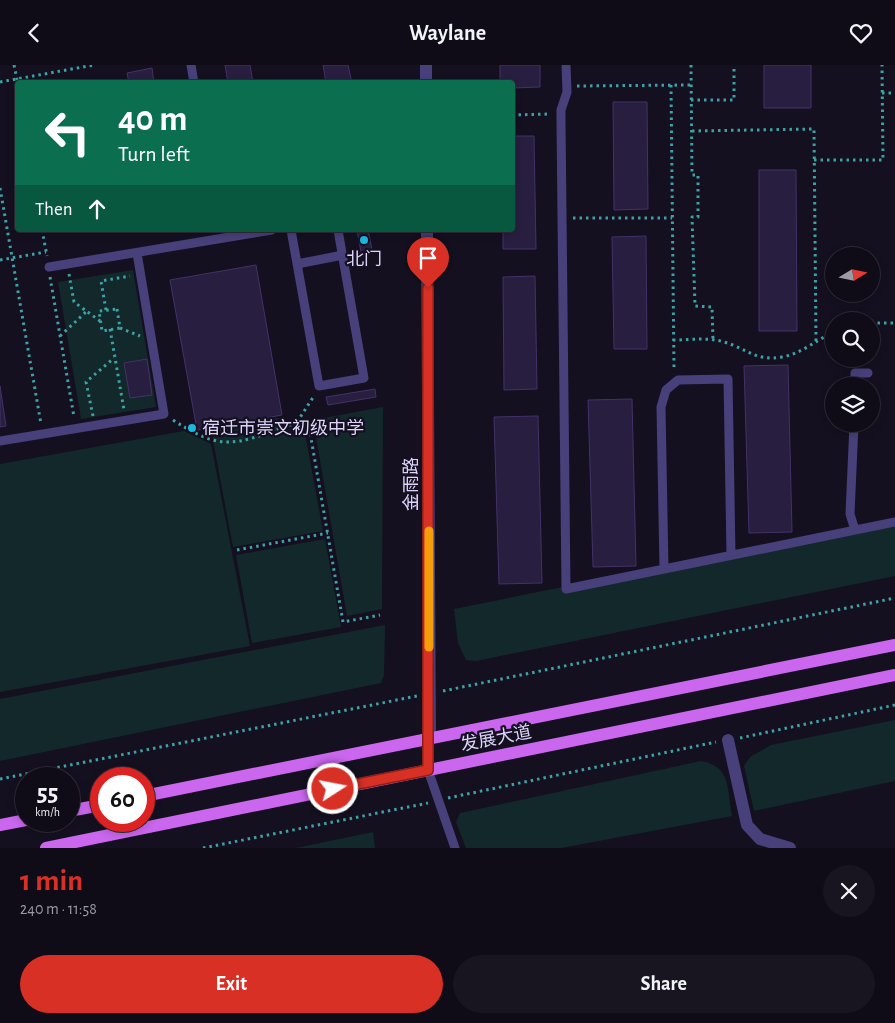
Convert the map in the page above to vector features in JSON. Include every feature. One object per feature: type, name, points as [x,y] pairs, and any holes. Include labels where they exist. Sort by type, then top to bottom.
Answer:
[{"type":"main road","name":"发展大道","points":[[155,794],[895,645]]},
{"type":"main road","name":"发展大道","points":[[46,848],[895,675]]},
{"type":"main road","points":[[0,825],[15,822]]},
{"type":"street","points":[[426,65],[426,80]]},
{"type":"street","name":"金雨路","points":[[427,232],[430,738]]},
{"type":"street","points":[[728,740],[747,825],[760,839],[790,848]]},
{"type":"lane","points":[[191,65],[194,80]]},
{"type":"lane","points":[[566,65],[566,86],[561,114],[566,589],[895,522]]},
{"type":"lane","points":[[49,267],[137,253],[219,235],[251,232]]},
{"type":"lane","points":[[291,232],[319,387],[364,379],[338,232]]},
{"type":"lane","points":[[0,441],[164,414],[137,253]]},
{"type":"lane","points":[[297,264],[343,255]]},
{"type":"lane","points":[[855,377],[855,373],[868,373]]},
{"type":"lane","points":[[664,569],[661,407],[666,390],[678,380],[728,379],[731,555]]},
{"type":"lane","points":[[854,432],[850,514],[855,530]]},
{"type":"lane","points":[[430,738],[428,770],[455,848]]},
{"type":"path","points":[[14,65],[17,79]]},
{"type":"path","points":[[0,83],[94,65]]},
{"type":"path","points":[[691,65],[692,175],[698,175],[698,217],[692,217],[695,307],[712,307],[713,340]]},
{"type":"path","points":[[691,100],[734,100],[734,65]]},
{"type":"path","points":[[814,160],[883,160],[882,65]]},
{"type":"path","points":[[671,85],[674,382]]},
{"type":"path","points":[[566,86],[691,85]]},
{"type":"path","points":[[882,93],[895,93]]},
{"type":"path","points":[[515,115],[561,114]]},
{"type":"path","points":[[692,131],[814,129],[816,341]]},
{"type":"path","points":[[0,188],[43,434]]},
{"type":"path","points":[[562,219],[672,218]]},
{"type":"path","points":[[42,232],[76,428]]},
{"type":"path","points":[[0,260],[46,252]]},
{"type":"path","points":[[68,264],[74,302],[101,322]]},
{"type":"path","points":[[106,310],[101,281],[140,275]]},
{"type":"path","points":[[120,328],[117,309],[99,311],[102,331],[120,328],[152,341]]},
{"type":"path","points":[[60,337],[86,311]]},
{"type":"path","points":[[880,323],[895,323]]},
{"type":"path","points":[[110,329],[125,420]]},
{"type":"path","points":[[674,340],[713,340],[725,342],[759,358],[768,359],[794,354],[825,336]]},
{"type":"path","points":[[94,425],[86,382],[115,357]]},
{"type":"path","points":[[297,422],[319,387]]},
{"type":"path","points":[[164,414],[192,432],[221,443],[257,437],[297,422],[308,421],[343,622],[380,615]]},
{"type":"path","points":[[237,550],[328,533]]},
{"type":"path","points":[[0,779],[430,694],[895,598]]},
{"type":"path","points":[[203,848],[895,705]]},
{"type":"green space","points":[[133,270],[156,407],[81,419],[58,282]]},
{"type":"green space","points":[[383,407],[382,609],[347,616],[313,420]]},
{"type":"green space","points":[[278,418],[281,432],[304,428],[323,531],[233,547],[211,430]]},
{"type":"green space","points":[[184,431],[211,444],[250,646],[0,692],[0,464]]},
{"type":"green space","points":[[895,520],[895,576],[476,661],[466,660],[458,643],[454,609]]},
{"type":"green space","points":[[325,539],[341,627],[252,643],[236,555]]},
{"type":"green space","points":[[385,625],[384,675],[381,683],[0,761],[0,699]]},
{"type":"green space","points":[[895,720],[895,781],[754,811],[744,766],[750,757],[771,745]]},
{"type":"green space","points":[[701,761],[711,764],[723,773],[728,788],[732,816],[561,848],[466,848],[456,822],[460,813]]},
{"type":"green space","points":[[373,832],[375,848],[296,848]]},
{"type":"building","points":[[225,65],[250,65],[252,80],[228,80]]},
{"type":"building","points":[[323,65],[348,65],[351,80],[326,80]]},
{"type":"building","points":[[500,65],[540,65],[540,87],[515,88],[515,80],[500,80]]},
{"type":"building","points":[[764,65],[811,65],[811,108],[764,108]]},
{"type":"building","points":[[152,68],[154,80],[128,80],[127,73]]},
{"type":"building","points":[[613,102],[647,102],[648,209],[614,210]]},
{"type":"building","points":[[515,136],[534,136],[536,249],[503,249],[503,232],[515,232]]},
{"type":"building","points":[[759,170],[796,170],[797,331],[759,331]]},
{"type":"building","name":"北门","points":[[357,232],[368,232],[372,250],[361,252]]},
{"type":"building","points":[[646,236],[647,349],[614,349],[612,237]]},
{"type":"building","points":[[256,265],[282,415],[197,430],[170,280]]},
{"type":"building","points":[[535,276],[537,389],[504,390],[503,277]]},
{"type":"building","points":[[147,359],[152,395],[130,398],[124,363]]},
{"type":"building","points":[[788,365],[792,532],[749,533],[744,366]]},
{"type":"building","points":[[0,386],[6,426],[0,427]]},
{"type":"building","points":[[375,389],[376,397],[328,405],[326,397]]},
{"type":"building","points":[[632,399],[636,566],[593,567],[588,400]]},
{"type":"building","points":[[538,416],[542,583],[499,584],[494,417]]},
{"type":"slow traffic","points":[[429,531],[429,647]]},
{"type":"place","name":"北门","points":[[364,240]]},
{"type":"place","name":"宿迁市崇文初级中学","points":[[192,428]]},
{"type":"route","points":[[333,789],[428,770],[430,723],[428,288]]}]
